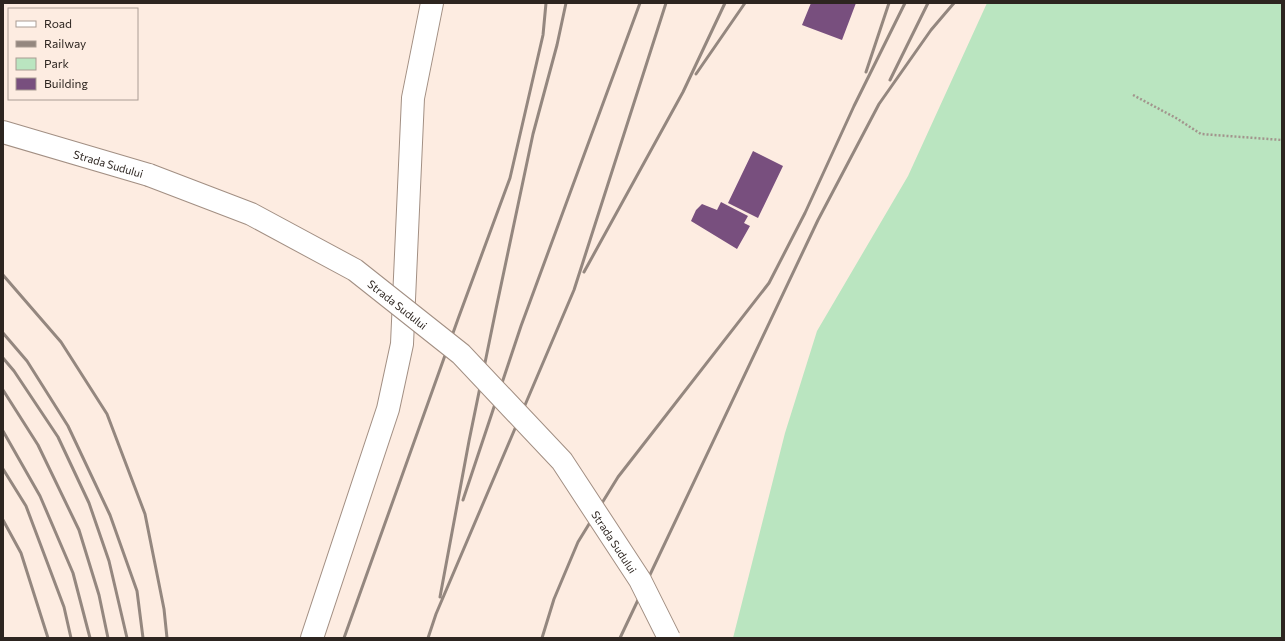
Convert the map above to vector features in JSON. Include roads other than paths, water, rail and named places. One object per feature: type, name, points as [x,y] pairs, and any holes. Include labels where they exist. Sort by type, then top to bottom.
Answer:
[{"type":"street","points":[[312,638],[388,409],[402,344],[413,98],[432,3]]},
{"type":"street","name":"Strada Sudului","points":[[3,132],[149,175],[251,214],[355,270],[461,354],[562,461],[640,580],[669,638]]},
{"type":"railway","points":[[344,638],[510,178],[543,35],[546,3]]},
{"type":"railway","points":[[440,597],[469,441],[533,134],[557,45],[566,3]]},
{"type":"railway","points":[[463,500],[521,326],[640,3]]},
{"type":"railway","points":[[428,638],[436,614],[574,290],[666,3]]},
{"type":"railway","points":[[584,272],[683,92],[725,3]]},
{"type":"railway","points":[[696,74],[745,3]]},
{"type":"railway","points":[[866,72],[889,3]]},
{"type":"railway","points":[[542,638],[554,599],[578,542],[618,477],[769,283],[805,213],[854,106],[905,3]]},
{"type":"railway","points":[[890,80],[928,3]]},
{"type":"railway","points":[[620,638],[818,220],[879,104],[931,30],[954,3]]},
{"type":"railway","points":[[3,275],[61,342],[107,414],[145,514],[164,609],[167,638]]},
{"type":"railway","points":[[3,333],[27,361],[68,426],[110,515],[137,591],[143,638]]},
{"type":"railway","points":[[3,358],[14,371],[58,437],[89,503],[109,561],[127,638]]},
{"type":"railway","points":[[3,390],[38,445],[79,530],[99,595],[108,638]]},
{"type":"railway","points":[[3,431],[40,496],[73,573],[90,638]]},
{"type":"railway","points":[[3,469],[26,506],[64,607],[71,638]]},
{"type":"railway","points":[[3,520],[21,553],[48,638]]}]
